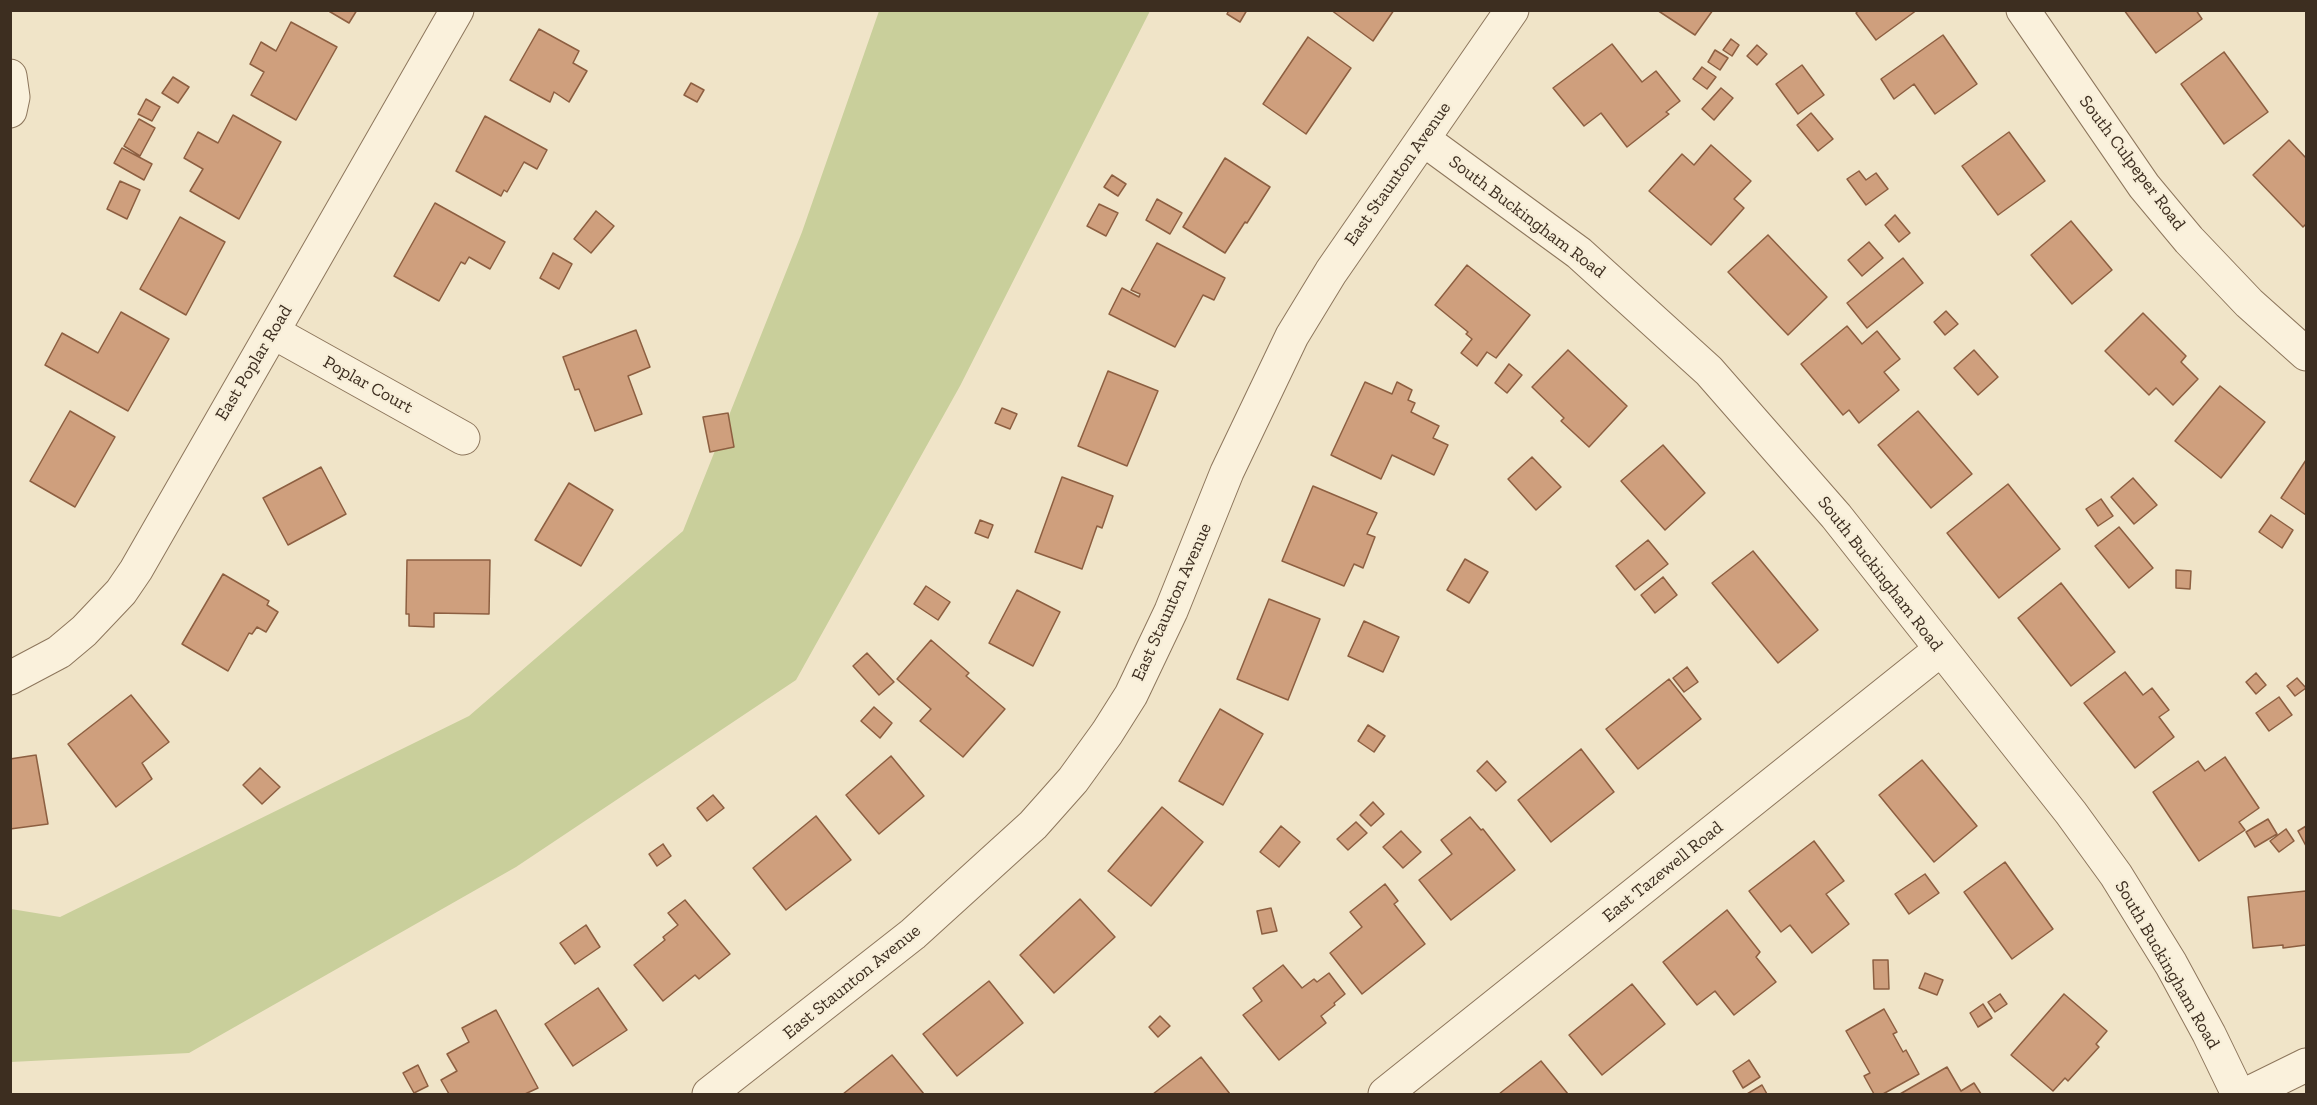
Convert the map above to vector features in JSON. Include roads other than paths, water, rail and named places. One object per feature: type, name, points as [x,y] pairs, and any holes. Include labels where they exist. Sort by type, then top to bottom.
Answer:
[{"type":"street","name":"East Poplar Road","points":[[10,678],[59,652],[84,631],[120,592],[273,332],[457,10]]},
{"type":"street","name":"East Staunton Avenue","points":[[709,1095],[913,934],[1034,825],[1073,780],[1131,695],[1172,610],[1227,472],[1292,336],[1330,272],[1512,10]]},
{"type":"street","name":"South Culpeper Road","points":[[2023,10],[2151,195],[2189,240],[2242,295],[2307,354]]},
{"type":"street","points":[[10,76],[14,97],[10,111]]},
{"type":"street","name":"South Buckingham Road","points":[[1423,139],[1579,253],[1709,371],[1836,516],[2071,813],[2116,875],[2171,964],[2209,1034],[2238,1095]]},
{"type":"street","name":"Poplar Court","points":[[273,332],[463,438]]},
{"type":"street","name":"East Tazewell Road","points":[[1385,1095],[1940,650]]},
{"type":"street","points":[[2247,1095],[2307,1065]]}]
